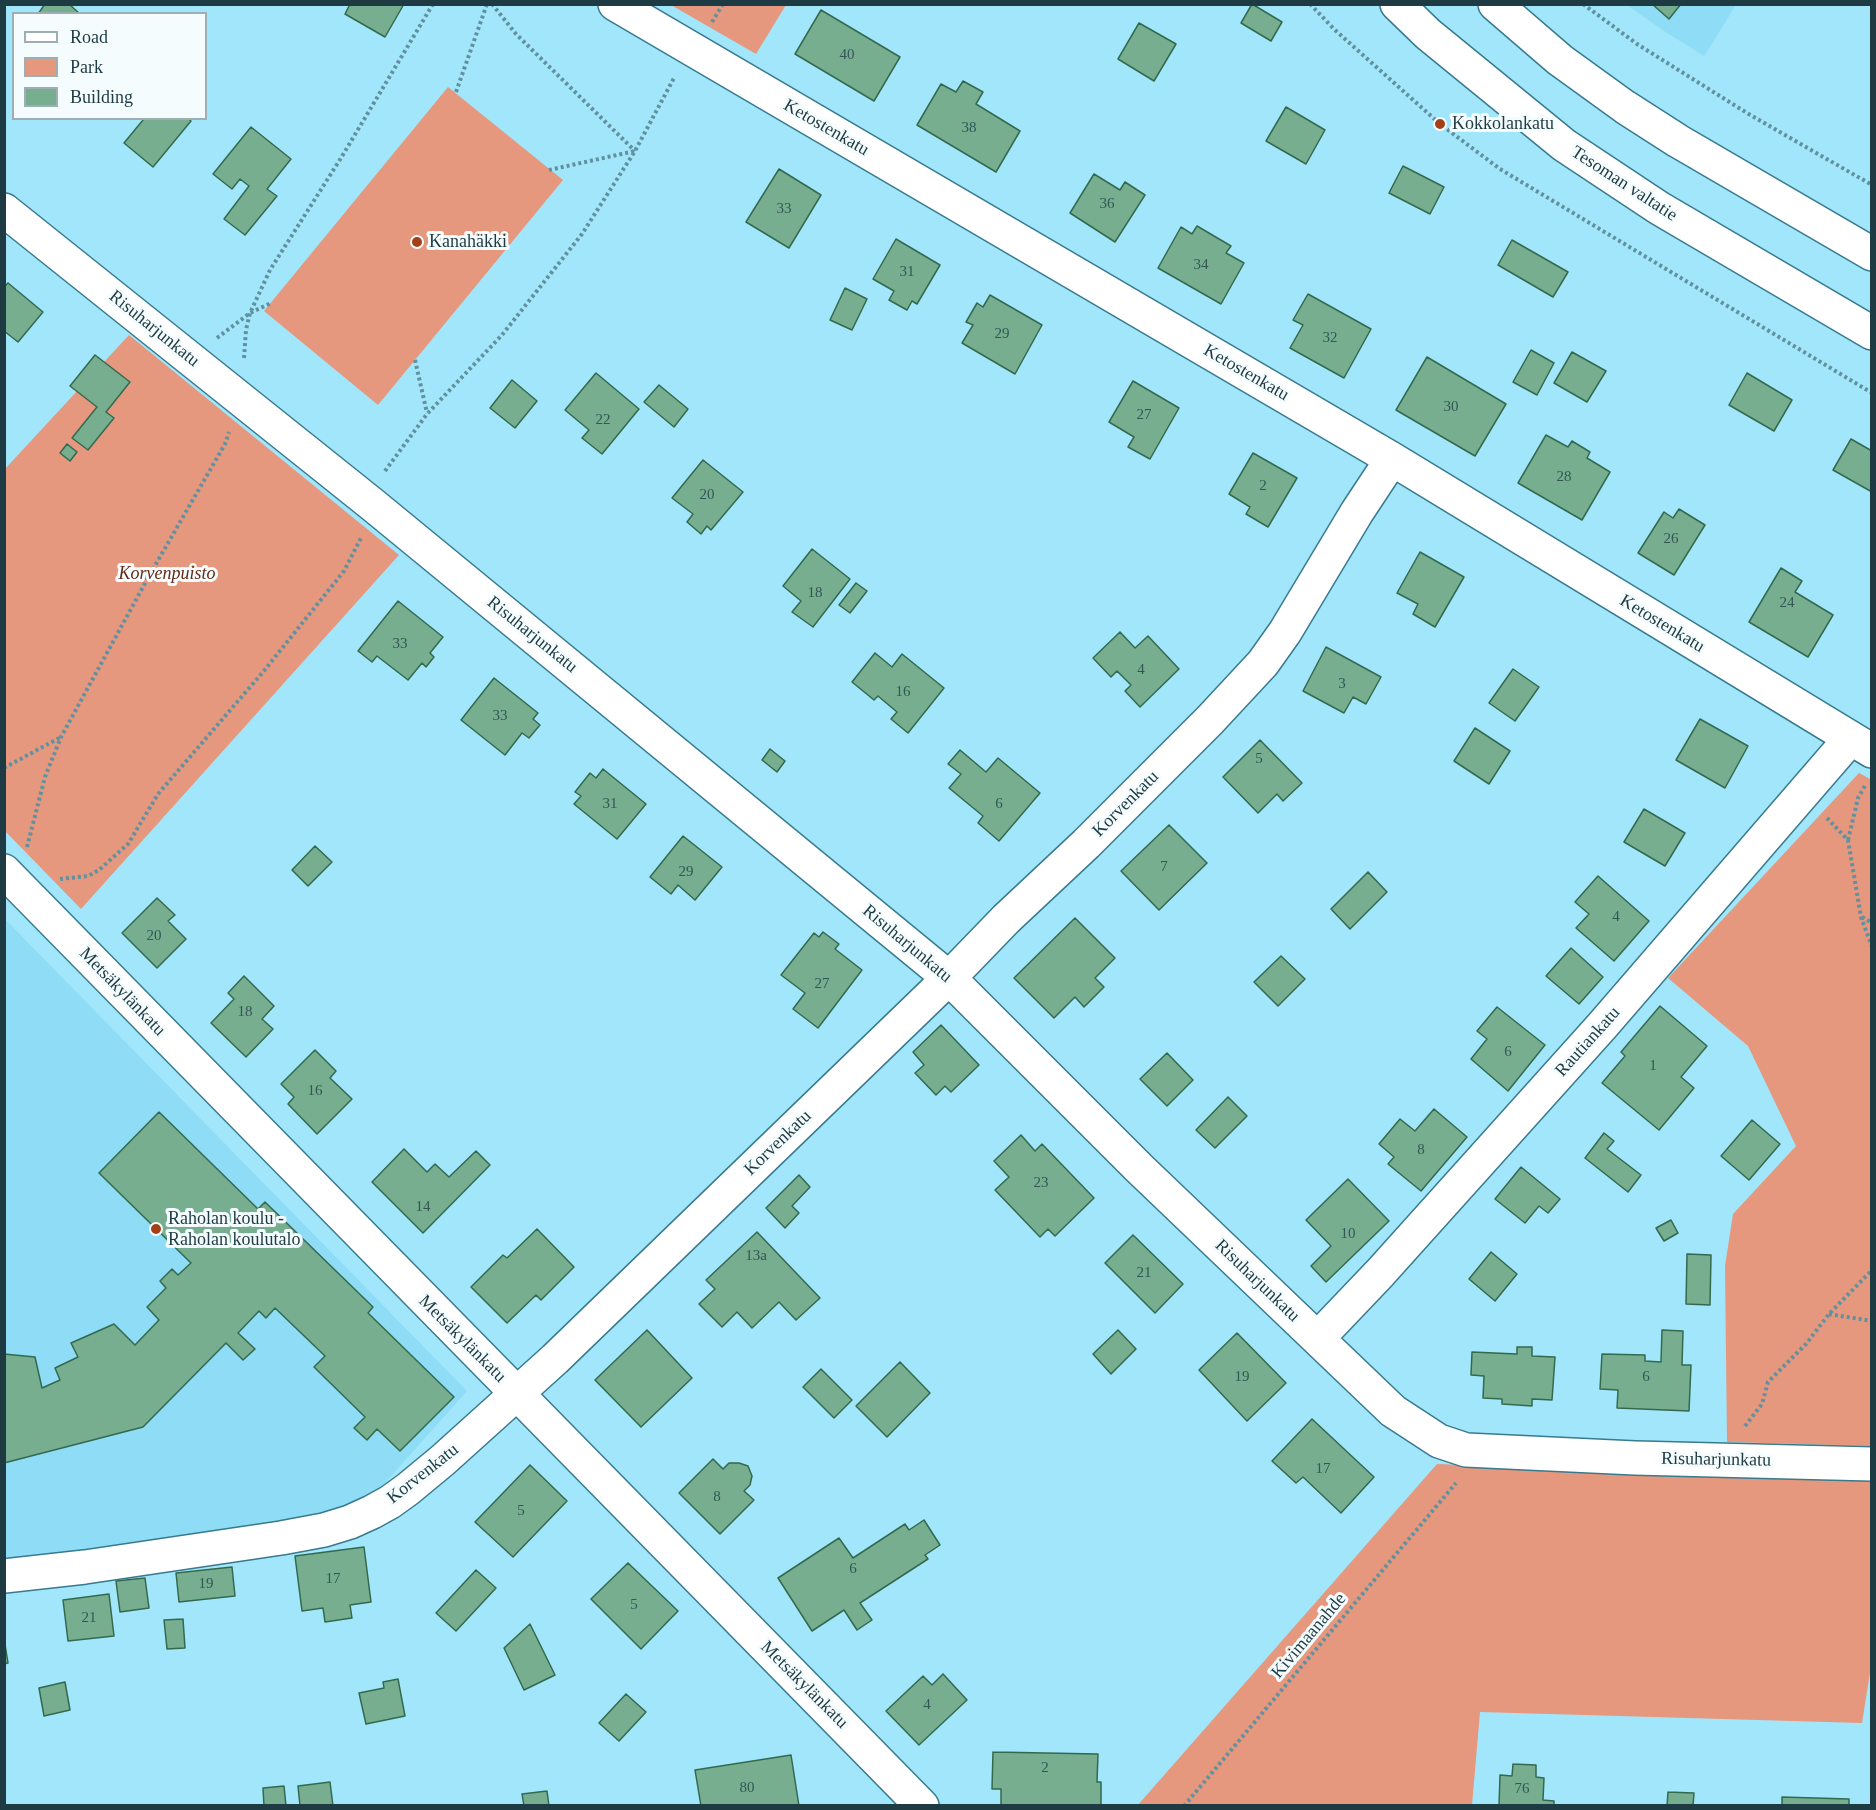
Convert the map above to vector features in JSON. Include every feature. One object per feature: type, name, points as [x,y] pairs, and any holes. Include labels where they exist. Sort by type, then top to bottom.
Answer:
[{"type":"street","name":"Ketostenkatu","points":[[615,4],[1392,459],[1861,745]]},
{"type":"street","name":"Tesoman valtatie","points":[[1397,4],[1437,41],[1564,145],[1659,208],[1872,333]]},
{"type":"street","points":[[1495,4],[1560,60],[1625,107],[1678,141],[1872,254]]},
{"type":"street","name":"Risuharjunkatu","points":[[4,210],[373,505],[949,978],[1139,1168],[1394,1411],[1439,1441],[1466,1450],[1540,1455],[1872,1464]]},
{"type":"street","name":"Korvenkatu","points":[[4,1576],[85,1568],[324,1530],[350,1522],[390,1502],[408,1489],[518,1395],[949,978],[1006,919],[1086,844],[1202,728],[1263,663],[1285,632],[1357,512],[1392,459]]},
{"type":"street","name":"Rautiankatu","points":[[1318,1338],[1380,1273],[1602,1026],[1861,745]]},
{"type":"street","name":"Metsäkylänkatu","points":[[14,881],[922,1806]]},
{"type":"path","points":[[433,4],[341,158],[270,270],[250,312],[246,330],[242,400],[225,444],[149,576],[61,737],[45,777],[14,881],[88,876],[99,870],[128,844],[158,794],[263,672],[344,570],[360,540],[386,470],[428,414],[502,335],[582,234],[635,151],[676,75],[693,51]]},
{"type":"path","points":[[456,92],[487,4]]},
{"type":"path","points":[[492,4],[516,34],[635,151]]},
{"type":"path","points":[[1310,4],[1334,29],[1440,124],[1500,169],[1872,393]]},
{"type":"path","points":[[1583,4],[1637,44],[1747,113],[1872,185]]},
{"type":"path","points":[[549,170],[635,151]]},
{"type":"path","points":[[189,356],[250,312],[270,303]]},
{"type":"path","points":[[415,360],[428,414]]},
{"type":"path","points":[[4,768],[61,737]]},
{"type":"path","points":[[1867,783],[1858,798],[1848,840],[1861,917],[1872,947]]},
{"type":"path","points":[[1833,823],[1848,840]]},
{"type":"path","points":[[1861,917],[1872,922]]},
{"type":"path","points":[[1723,1460],[1762,1404],[1768,1382],[1806,1344],[1829,1314],[1872,1270]]},
{"type":"path","points":[[1829,1314],[1872,1321]]},
{"type":"path","name":"Kivimaanahde","points":[[1184,1806],[1455,1484]]},
{"type":"shaded area","points":[[1627,5],[1736,5],[1704,56]]},
{"type":"shaded area","name":"Raholan koulu - Raholan koulutalo","points":[[4,918],[467,1391],[383,1485],[337,1511],[258,1527],[122,1547],[5,1559]]},
{"type":"green space","points":[[671,5],[786,5],[756,54]]},
{"type":"green space","name":"Kanahäkki","points":[[448,87],[563,180],[378,405],[264,311]]},
{"type":"green space","name":"Korvenpuisto","points":[[129,335],[399,555],[81,909],[5,831],[4,470]]},
{"type":"green space","points":[[1859,773],[1872,780],[1871,1446],[1727,1442],[1725,1266],[1733,1214],[1796,1146],[1748,1046],[1668,978]]},
{"type":"green space","points":[[1437,1464],[1871,1480],[1872,1660],[1862,1723],[1480,1712],[1472,1805],[1137,1806]]},
{"type":"building","points":[[45,4],[69,4],[78,12],[39,12]]},
{"type":"building","points":[[350,4],[404,4],[385,37],[345,14]]},
{"type":"building","points":[[1252,4],[1282,22],[1271,41],[1241,23]]},
{"type":"building","points":[[1652,4],[1681,4],[1669,19]]},
{"type":"building","points":[[821,10],[900,57],[874,101],[795,54]]},
{"type":"building","points":[[1139,23],[1176,44],[1154,81],[1118,59]]},
{"type":"building","points":[[963,81],[983,92],[976,104],[1020,131],[996,172],[917,125],[941,84],[956,92]]},
{"type":"building","points":[[1286,107],[1325,130],[1306,164],[1266,141]]},
{"type":"building","points":[[143,120],[191,121],[153,167],[124,143]]},
{"type":"building","points":[[251,127],[291,159],[267,189],[277,196],[245,235],[224,219],[249,186],[240,179],[232,189],[213,174]]},
{"type":"building","points":[[1403,166],[1444,187],[1430,214],[1389,193]]},
{"type":"building","points":[[779,169],[821,195],[789,248],[746,222]]},
{"type":"building","points":[[1094,174],[1120,190],[1125,182],[1145,195],[1115,242],[1070,213]]},
{"type":"building","points":[[1197,226],[1231,246],[1226,253],[1244,263],[1221,304],[1158,268],[1181,227],[1192,234]]},
{"type":"building","points":[[896,239],[940,265],[917,304],[912,301],[907,310],[889,300],[894,291],[873,279]]},
{"type":"building","points":[[1512,240],[1568,272],[1553,297],[1498,265]]},
{"type":"building","points":[[8,283],[43,312],[18,342],[4,331],[4,287]]},
{"type":"building","points":[[845,288],[867,299],[852,330],[830,320]]},
{"type":"building","points":[[1308,294],[1371,329],[1344,378],[1290,348],[1303,325],[1293,320]]},
{"type":"building","points":[[990,295],[1042,325],[1015,374],[962,343],[973,325],[966,322],[977,303],[983,307]]},
{"type":"building","points":[[1531,350],[1554,363],[1537,395],[1513,382]]},
{"type":"building","points":[[1572,352],[1606,371],[1587,402],[1554,383]]},
{"type":"building","points":[[95,355],[130,382],[106,412],[114,418],[88,450],[72,438],[97,407],[70,386]]},
{"type":"building","points":[[1427,357],[1506,404],[1475,456],[1396,410]]},
{"type":"building","points":[[596,373],[639,409],[602,454],[582,438],[589,430],[565,410]]},
{"type":"building","points":[[1747,373],[1792,400],[1774,431],[1729,405]]},
{"type":"building","points":[[512,380],[537,401],[515,428],[490,408]]},
{"type":"building","points":[[1133,381],[1179,408],[1150,459],[1128,447],[1134,437],[1109,422]]},
{"type":"building","points":[[659,385],[688,409],[674,427],[644,402]]},
{"type":"building","points":[[1546,435],[1568,447],[1572,441],[1590,452],[1587,458],[1610,472],[1582,520],[1518,483]]},
{"type":"building","points":[[1851,439],[1872,451],[1872,492],[1833,470]]},
{"type":"building","points":[[67,444],[77,452],[70,461],[60,453]]},
{"type":"building","points":[[1253,453],[1297,478],[1268,527],[1246,514],[1250,507],[1229,494]]},
{"type":"building","points":[[703,460],[743,492],[711,530],[707,526],[701,534],[687,522],[693,514],[672,498]]},
{"type":"building","points":[[1679,509],[1705,525],[1674,575],[1638,553],[1664,512],[1673,518]]},
{"type":"building","points":[[812,549],[850,579],[813,627],[792,612],[801,601],[783,586]]},
{"type":"building","points":[[1420,552],[1464,577],[1435,627],[1413,614],[1418,604],[1397,593]]},
{"type":"building","points":[[1781,568],[1802,581],[1795,592],[1833,615],[1808,657],[1749,622]]},
{"type":"building","points":[[856,583],[867,591],[850,613],[839,605]]},
{"type":"building","points":[[398,601],[443,637],[430,653],[434,657],[426,667],[422,663],[408,680],[377,656],[372,662],[358,651]]},
{"type":"building","points":[[1120,632],[1135,648],[1148,636],[1179,669],[1140,707],[1125,691],[1131,685],[1117,671],[1111,677],[1093,658]]},
{"type":"building","points":[[1326,647],[1381,677],[1366,704],[1353,697],[1344,713],[1303,691]]},
{"type":"building","points":[[875,653],[892,667],[902,654],[944,688],[908,733],[891,719],[897,712],[878,696],[874,700],[852,682]]},
{"type":"building","points":[[1513,669],[1539,687],[1515,721],[1489,703]]},
{"type":"building","points":[[494,678],[538,713],[533,719],[540,725],[529,738],[522,733],[505,755],[461,720]]},
{"type":"building","points":[[1700,719],[1748,746],[1725,788],[1676,760]]},
{"type":"building","points":[[1475,728],[1510,751],[1489,784],[1454,761]]},
{"type":"building","points":[[1260,740],[1302,783],[1283,801],[1277,794],[1258,813],[1223,777]]},
{"type":"building","points":[[770,749],[785,761],[777,772],[762,760]]},
{"type":"building","points":[[960,750],[986,772],[998,758],[1040,793],[999,841],[978,823],[983,816],[949,788],[961,774],[948,764]]},
{"type":"building","points":[[603,769],[646,804],[617,839],[574,804],[581,796],[575,792],[590,773],[596,778]]},
{"type":"building","points":[[1644,809],[1685,833],[1665,866],[1624,842]]},
{"type":"building","points":[[1169,825],[1207,863],[1159,910],[1121,871]]},
{"type":"building","points":[[683,836],[722,867],[695,900],[678,885],[671,894],[650,877]]},
{"type":"building","points":[[315,846],[332,862],[308,886],[292,870]]},
{"type":"building","points":[[1368,872],[1387,892],[1350,929],[1331,909]]},
{"type":"building","points":[[1598,876],[1649,921],[1614,961],[1576,928],[1589,914],[1575,902]]},
{"type":"building","points":[[157,898],[175,915],[168,921],[186,939],[157,968],[122,933]]},
{"type":"building","points":[[1075,918],[1115,958],[1095,978],[1104,987],[1084,1007],[1075,997],[1054,1018],[1014,978]]},
{"type":"building","points":[[823,932],[839,944],[835,949],[862,970],[818,1028],[793,1009],[805,993],[781,975],[814,933],[819,937]]},
{"type":"building","points":[[1571,948],[1603,977],[1579,1004],[1546,976]]},
{"type":"building","points":[[1281,956],[1305,979],[1278,1006],[1254,982]]},
{"type":"building","points":[[244,976],[274,1006],[262,1019],[273,1029],[246,1057],[211,1023],[234,999],[228,993]]},
{"type":"building","points":[[1660,1006],[1707,1046],[1681,1077],[1694,1088],[1659,1130],[1602,1083],[1625,1056],[1621,1052]]},
{"type":"building","points":[[1497,1007],[1545,1045],[1508,1091],[1471,1059],[1487,1039],[1477,1031]]},
{"type":"building","points":[[941,1025],[979,1065],[951,1092],[945,1086],[936,1095],[915,1073],[924,1065],[913,1052]]},
{"type":"building","points":[[315,1050],[336,1071],[330,1078],[352,1099],[317,1134],[288,1104],[294,1097],[281,1084]]},
{"type":"building","points":[[1167,1053],[1193,1080],[1167,1106],[1140,1079]]},
{"type":"building","points":[[1228,1097],[1247,1116],[1215,1148],[1196,1130]]},
{"type":"building","points":[[1434,1109],[1467,1137],[1421,1191],[1388,1164],[1394,1157],[1379,1144],[1400,1119],[1415,1131]]},
{"type":"building","points":[[159,1112],[258,1209],[265,1202],[373,1307],[368,1313],[454,1397],[400,1451],[377,1429],[367,1440],[354,1428],[365,1417],[314,1367],[325,1356],[275,1308],[266,1318],[259,1311],[238,1333],[255,1349],[243,1360],[226,1343],[143,1427],[4,1463],[4,1354],[35,1357],[42,1388],[60,1380],[55,1368],[78,1357],[71,1343],[114,1324],[135,1345],[159,1320],[147,1307],[166,1288],[160,1281],[172,1269],[178,1275],[191,1263],[99,1173]]},
{"type":"building","points":[[1752,1120],[1780,1144],[1749,1180],[1721,1156]]},
{"type":"building","points":[[1604,1133],[1614,1141],[1607,1149],[1641,1175],[1628,1192],[1585,1158]]},
{"type":"building","points":[[1021,1135],[1035,1151],[1042,1144],[1094,1198],[1055,1236],[1048,1229],[1040,1237],[995,1190],[1009,1177],[994,1161]]},
{"type":"building","points":[[404,1149],[427,1172],[435,1164],[449,1177],[476,1151],[490,1165],[423,1233],[372,1182]]},
{"type":"building","points":[[1521,1167],[1560,1199],[1548,1213],[1539,1206],[1525,1223],[1495,1199]]},
{"type":"building","points":[[799,1175],[810,1187],[792,1206],[799,1213],[785,1228],[766,1208]]},
{"type":"building","points":[[1348,1179],[1389,1221],[1326,1282],[1311,1266],[1331,1246],[1306,1220]]},
{"type":"building","points":[[1671,1220],[1678,1233],[1664,1241],[1656,1228]]},
{"type":"building","points":[[537,1229],[574,1267],[541,1300],[536,1295],[507,1323],[471,1287],[503,1255],[507,1258]]},
{"type":"building","points":[[757,1232],[820,1298],[796,1320],[779,1302],[752,1328],[737,1312],[722,1327],[699,1304],[715,1289],[706,1280]]},
{"type":"building","points":[[1133,1235],[1183,1284],[1155,1313],[1105,1263]]},
{"type":"building","points":[[1491,1252],[1517,1274],[1495,1301],[1469,1279]]},
{"type":"building","points":[[1687,1254],[1711,1255],[1710,1305],[1686,1304]]},
{"type":"building","points":[[647,1330],[692,1378],[641,1427],[595,1380]]},
{"type":"building","points":[[1118,1330],[1136,1349],[1111,1374],[1093,1354]]},
{"type":"building","points":[[1662,1330],[1683,1331],[1682,1365],[1691,1365],[1689,1411],[1617,1408],[1618,1390],[1600,1389],[1602,1354],[1645,1355],[1645,1361],[1661,1362]]},
{"type":"building","points":[[1237,1333],[1286,1383],[1247,1421],[1199,1370]]},
{"type":"building","points":[[1517,1347],[1532,1347],[1532,1356],[1555,1357],[1552,1400],[1532,1399],[1532,1406],[1502,1404],[1502,1399],[1483,1398],[1484,1376],[1471,1375],[1472,1352],[1517,1354]]},
{"type":"building","points":[[900,1362],[930,1393],[887,1437],[856,1406]]},
{"type":"building","points":[[821,1369],[852,1400],[834,1418],[803,1387]]},
{"type":"building","points":[[1312,1419],[1374,1477],[1341,1513],[1303,1477],[1296,1483],[1272,1461]]},
{"type":"building","points":[[713,1459],[723,1469],[729,1463],[748,1466],[752,1476],[750,1485],[744,1491],[754,1500],[720,1534],[679,1493]]},
{"type":"building","points":[[530,1465],[567,1501],[513,1557],[475,1522]]},
{"type":"building","points":[[924,1520],[940,1545],[925,1555],[928,1559],[860,1603],[872,1620],[857,1630],[844,1610],[812,1631],[778,1578],[839,1538],[853,1558],[905,1524],[909,1530]]},
{"type":"building","points":[[364,1547],[371,1602],[350,1605],[352,1618],[325,1622],[323,1608],[302,1611],[295,1556]]},
{"type":"building","points":[[628,1563],[678,1611],[641,1649],[591,1599]]},
{"type":"building","points":[[232,1567],[235,1596],[179,1602],[176,1573]]},
{"type":"building","points":[[476,1570],[496,1588],[456,1631],[436,1613]]},
{"type":"building","points":[[145,1578],[149,1608],[120,1612],[116,1581]]},
{"type":"building","points":[[109,1594],[114,1636],[68,1641],[63,1600]]},
{"type":"building","points":[[183,1619],[185,1648],[167,1649],[164,1620]]},
{"type":"building","points":[[530,1624],[555,1675],[524,1690],[504,1648]]},
{"type":"building","points":[[4,1638],[8,1663],[4,1664]]},
{"type":"building","points":[[943,1674],[967,1700],[919,1745],[886,1711],[923,1676],[932,1685]]},
{"type":"building","points":[[398,1679],[405,1716],[366,1724],[359,1693],[384,1688],[383,1682]]},
{"type":"building","points":[[65,1682],[70,1710],[44,1716],[39,1688]]},
{"type":"building","points":[[626,1694],[646,1712],[619,1741],[599,1723]]},
{"type":"building","points":[[993,1752],[1098,1754],[1097,1782],[1101,1782],[1101,1806],[1001,1806],[1001,1789],[992,1789]]},
{"type":"building","points":[[791,1755],[799,1806],[701,1806],[695,1770]]},
{"type":"building","points":[[1513,1764],[1536,1765],[1536,1777],[1544,1778],[1543,1800],[1554,1801],[1554,1806],[1499,1806],[1500,1775],[1512,1776]]},
{"type":"building","points":[[330,1782],[333,1806],[300,1806],[298,1786]]},
{"type":"building","points":[[284,1786],[286,1806],[264,1806],[263,1788]]},
{"type":"building","points":[[547,1791],[549,1806],[524,1806],[522,1794]]},
{"type":"building","points":[[1668,1792],[1694,1793],[1693,1806],[1667,1806]]},
{"type":"building","points":[[1782,1797],[1849,1799],[1849,1806],[1782,1806]]},
{"type":"place","name":"Kokkolankatu","points":[[1440,124]]},
{"type":"place","name":"Kanahäkki","points":[[417,242]]},
{"type":"place","name":"Raholan koulu - Raholan koulutalo","points":[[156,1229]]}]
